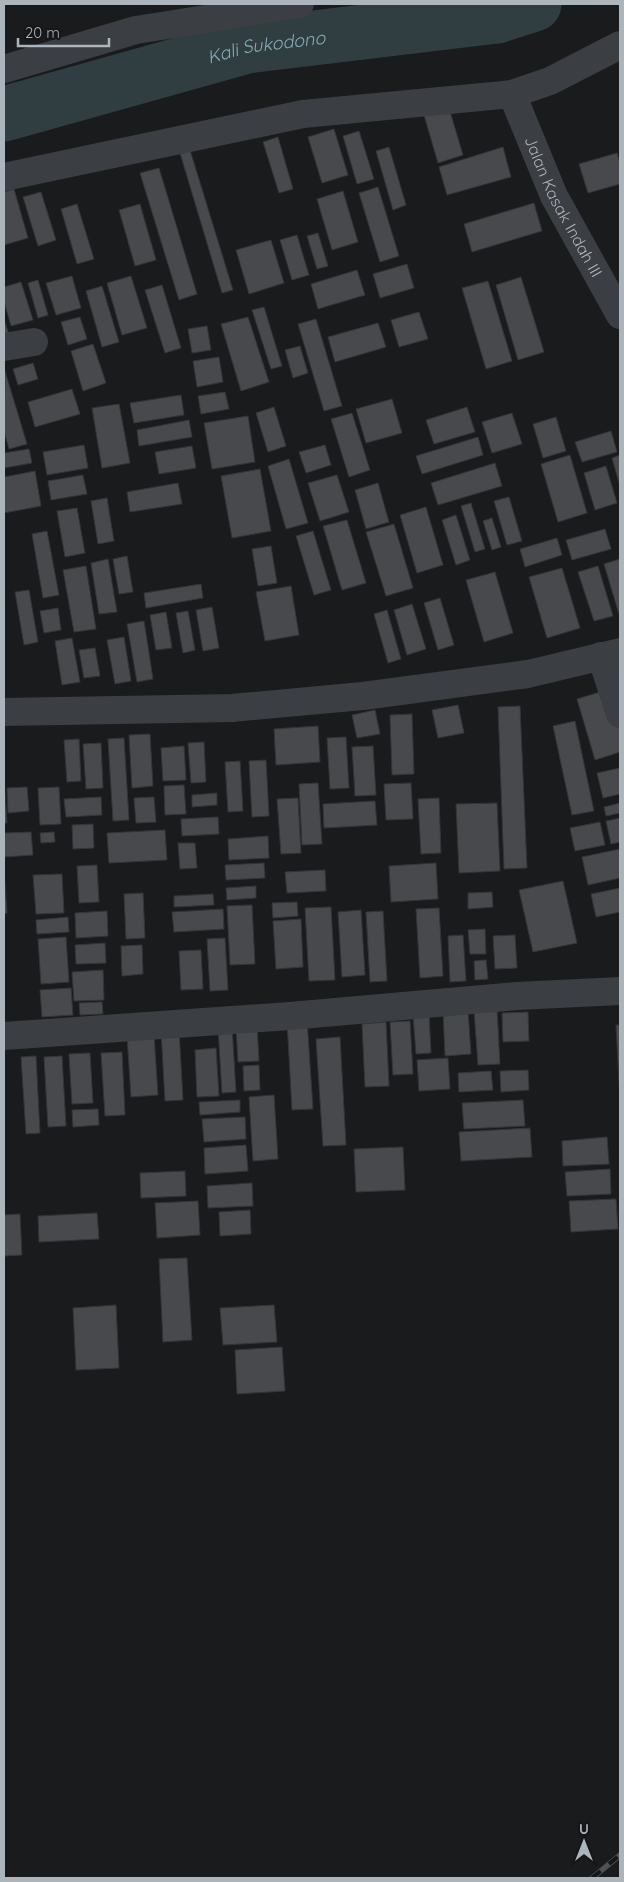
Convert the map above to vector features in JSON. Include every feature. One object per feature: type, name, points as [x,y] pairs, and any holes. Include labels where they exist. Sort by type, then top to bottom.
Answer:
[{"type":"street","points":[[4,69],[136,30],[300,4]]},
{"type":"street","points":[[4,178],[303,114],[512,94],[550,81],[620,45]]},
{"type":"street","name":"Jalan Kasak Indah III","points":[[512,94],[554,196],[620,315]]},
{"type":"street","points":[[4,347],[34,342]]},
{"type":"street","points":[[4,712],[232,708],[364,696],[528,674],[610,654],[620,714]]},
{"type":"street","points":[[4,1036],[290,1016],[517,996],[620,991]]},
{"type":"building","points":[[449,108],[463,155],[438,163],[424,115]]},
{"type":"building","points":[[334,129],[348,175],[322,183],[308,137]]},
{"type":"building","points":[[359,131],[374,179],[357,184],[343,136]]},
{"type":"building","points":[[278,137],[293,189],[279,193],[263,142]]},
{"type":"building","points":[[389,147],[406,205],[393,210],[376,151]]},
{"type":"building","points":[[503,147],[511,177],[447,195],[439,167]]},
{"type":"building","points":[[190,150],[233,290],[222,293],[180,153]]},
{"type":"building","points":[[617,153],[620,164],[620,184],[588,193],[579,164]]},
{"type":"building","points":[[159,168],[197,294],[179,300],[140,173]]},
{"type":"building","points":[[378,187],[399,256],[380,262],[359,193]]},
{"type":"building","points":[[14,189],[28,238],[4,245],[4,192]]},
{"type":"building","points":[[343,191],[358,242],[332,250],[317,199]]},
{"type":"building","points":[[41,192],[56,240],[38,246],[23,197]]},
{"type":"building","points":[[534,203],[542,231],[472,252],[464,224]]},
{"type":"building","points":[[77,204],[94,259],[77,264],[61,209]]},
{"type":"building","points":[[140,204],[156,260],[135,266],[119,210]]},
{"type":"building","points":[[318,233],[328,266],[317,269],[307,236]]},
{"type":"building","points":[[297,235],[309,275],[292,280],[280,240]]},
{"type":"building","points":[[271,240],[284,283],[249,294],[236,250]]},
{"type":"building","points":[[407,264],[414,288],[380,298],[373,274]]},
{"type":"building","points":[[357,270],[365,295],[318,309],[311,284]]},
{"type":"building","points":[[72,276],[81,308],[56,315],[46,283]]},
{"type":"building","points":[[131,276],[147,328],[122,335],[107,283]]},
{"type":"building","points":[[521,277],[544,352],[518,360],[496,285]]},
{"type":"building","points":[[38,280],[48,315],[38,318],[28,283]]},
{"type":"building","points":[[488,281],[512,361],[486,369],[462,288]]},
{"type":"building","points":[[21,282],[33,320],[11,326],[4,301],[4,287]]},
{"type":"building","points":[[162,285],[181,348],[165,353],[145,290]]},
{"type":"building","points":[[102,286],[119,342],[102,347],[86,291]]},
{"type":"building","points":[[264,307],[282,366],[271,369],[252,310]]},
{"type":"building","points":[[419,312],[428,339],[399,347],[391,320]]},
{"type":"building","points":[[80,317],[87,339],[68,345],[61,322]]},
{"type":"building","points":[[248,317],[269,382],[241,391],[221,324]]},
{"type":"building","points":[[4,319],[10,338],[4,340]]},
{"type":"building","points":[[316,319],[342,406],[324,411],[298,324]]},
{"type":"building","points":[[378,323],[386,347],[335,362],[328,337]]},
{"type":"building","points":[[207,326],[211,350],[192,353],[188,329]]},
{"type":"building","points":[[93,344],[106,383],[83,391],[71,351]]},
{"type":"building","points":[[300,346],[308,373],[293,378],[285,350]]},
{"type":"building","points":[[219,357],[223,382],[197,387],[193,361]]},
{"type":"building","points":[[33,363],[38,379],[18,385],[13,369]]},
{"type":"building","points":[[5,371],[27,444],[9,449],[4,431]]},
{"type":"building","points":[[72,389],[80,414],[35,427],[28,402]]},
{"type":"building","points":[[225,392],[229,409],[201,414],[198,396]]},
{"type":"building","points":[[181,395],[184,415],[134,423],[130,403]]},
{"type":"building","points":[[392,399],[402,433],[366,443],[356,409]]},
{"type":"building","points":[[119,404],[130,463],[102,468],[92,408]]},
{"type":"building","points":[[274,407],[286,446],[268,452],[256,413]]},
{"type":"building","points":[[467,407],[475,432],[434,444],[426,420]]},
{"type":"building","points":[[352,413],[370,470],[349,477],[331,419]]},
{"type":"building","points":[[512,413],[522,444],[492,453],[482,422]]},
{"type":"building","points":[[248,416],[255,462],[212,469],[204,423]]},
{"type":"building","points":[[556,417],[566,451],[543,458],[533,424]]},
{"type":"building","points":[[189,420],[192,437],[139,446],[137,430]]},
{"type":"building","points":[[611,431],[617,452],[582,462],[575,442]]},
{"type":"building","points":[[478,437],[483,455],[422,474],[416,456]]},
{"type":"building","points":[[84,445],[88,468],[47,475],[43,452]]},
{"type":"building","points":[[325,445],[331,465],[306,473],[299,452]]},
{"type":"building","points":[[192,446],[196,468],[159,474],[155,452]]},
{"type":"building","points":[[29,449],[32,463],[4,468],[4,453]]},
{"type":"building","points":[[570,455],[587,513],[558,522],[541,464]]},
{"type":"building","points":[[620,455],[620,486],[612,458]]},
{"type":"building","points":[[289,459],[308,523],[286,529],[268,466]]},
{"type":"building","points":[[495,463],[502,486],[438,505],[431,483]]},
{"type":"building","points":[[606,466],[617,503],[595,510],[584,473]]},
{"type":"building","points":[[260,469],[271,531],[232,538],[221,476]]},
{"type":"building","points":[[35,471],[41,506],[4,513],[4,477]]},
{"type":"building","points":[[83,475],[87,494],[51,500],[48,481]]},
{"type":"building","points":[[337,475],[349,512],[320,521],[308,483]]},
{"type":"building","points":[[178,483],[182,504],[130,512],[127,492]]},
{"type":"building","points":[[378,483],[389,522],[366,529],[355,490]]},
{"type":"building","points":[[509,497],[522,541],[507,545],[494,501]]},
{"type":"building","points":[[107,498],[114,541],[98,544],[91,501]]},
{"type":"building","points":[[471,503],[485,549],[475,552],[461,506]]},
{"type":"building","points":[[426,507],[443,565],[417,573],[400,515]]},
{"type":"building","points":[[77,508],[85,553],[65,557],[57,511]]},
{"type":"building","points":[[456,515],[470,560],[456,565],[442,520]]},
{"type":"building","points":[[492,518],[501,547],[492,550],[483,521]]},
{"type":"building","points":[[347,520],[366,583],[342,590],[323,526]]},
{"type":"building","points":[[394,524],[413,588],[386,596],[366,532]]},
{"type":"building","points":[[605,529],[611,549],[572,560],[566,540]]},
{"type":"building","points":[[47,531],[59,595],[43,598],[32,534]]},
{"type":"building","points":[[313,531],[331,590],[314,595],[296,536]]},
{"type":"building","points":[[557,538],[562,555],[525,567],[520,549]]},
{"type":"building","points":[[271,546],[277,583],[258,586],[252,549]]},
{"type":"building","points":[[127,556],[133,592],[119,594],[113,559]]},
{"type":"building","points":[[108,559],[117,612],[99,614],[91,563]]},
{"type":"building","points":[[620,559],[620,614],[619,614],[604,564]]},
{"type":"building","points":[[86,566],[96,629],[74,632],[63,570]]},
{"type":"building","points":[[598,566],[613,616],[594,621],[578,572]]},
{"type":"building","points":[[562,568],[580,628],[547,638],[529,577]]},
{"type":"building","points":[[495,572],[513,633],[484,642],[466,580]]},
{"type":"building","points":[[201,584],[203,598],[146,608],[144,593]]},
{"type":"building","points":[[291,586],[299,635],[265,641],[256,592]]},
{"type":"building","points":[[29,590],[38,642],[24,645],[15,592]]},
{"type":"building","points":[[440,598],[454,645],[438,650],[424,603]]},
{"type":"building","points":[[412,604],[426,649],[407,655],[394,610]]},
{"type":"building","points":[[212,607],[219,648],[203,651],[196,610]]},
{"type":"building","points":[[58,608],[61,630],[44,633],[40,611]]},
{"type":"building","points":[[387,610],[401,659],[388,663],[374,614]]},
{"type":"building","points":[[188,611],[195,650],[183,653],[176,613]]},
{"type":"building","points":[[166,612],[172,648],[156,650],[150,615]]},
{"type":"building","points":[[144,621],[153,679],[137,682],[127,624]]},
{"type":"building","points":[[124,637],[131,681],[115,684],[107,640]]},
{"type":"building","points":[[72,638],[80,682],[62,685],[55,641]]},
{"type":"building","points":[[95,648],[100,676],[84,678],[79,650]]},
{"type":"building","points":[[610,689],[620,722],[620,752],[595,760],[577,699]]},
{"type":"building","points":[[458,705],[464,733],[438,738],[432,710]]},
{"type":"building","points":[[520,706],[527,868],[504,869],[498,707]]},
{"type":"building","points":[[375,710],[380,734],[357,738],[352,715]]},
{"type":"building","points":[[412,714],[414,774],[392,775],[390,715]]},
{"type":"building","points":[[575,721],[594,811],[572,815],[553,726]]},
{"type":"building","points":[[318,726],[320,762],[276,765],[274,729]]},
{"type":"building","points":[[150,734],[153,786],[132,788],[129,735]]},
{"type":"building","points":[[346,737],[349,788],[330,789],[327,738]]},
{"type":"building","points":[[124,738],[129,820],[113,821],[108,739]]},
{"type":"building","points":[[79,739],[81,781],[67,782],[64,740]]},
{"type":"building","points":[[204,742],[206,782],[191,783],[188,743]]},
{"type":"building","points":[[101,743],[103,788],[86,789],[83,744]]},
{"type":"building","points":[[184,746],[186,780],[163,781],[161,748]]},
{"type":"building","points":[[373,746],[376,795],[355,796],[352,747]]},
{"type":"building","points":[[266,760],[269,816],[252,817],[249,761]]},
{"type":"building","points":[[240,761],[243,811],[228,812],[225,762]]},
{"type":"building","points":[[620,768],[620,794],[603,798],[597,773]]},
{"type":"building","points":[[4,779],[7,823],[4,823]]},
{"type":"building","points":[[318,783],[322,844],[302,845],[299,784]]},
{"type":"building","points":[[411,783],[413,819],[386,820],[384,784]]},
{"type":"building","points":[[184,785],[186,814],[165,815],[164,786]]},
{"type":"building","points":[[27,787],[29,811],[8,813],[7,788]]},
{"type":"building","points":[[59,787],[61,824],[40,825],[38,788]]},
{"type":"building","points":[[217,793],[217,805],[192,807],[192,795]]},
{"type":"building","points":[[101,797],[102,815],[66,817],[64,799]]},
{"type":"building","points":[[154,797],[156,822],[136,823],[134,798]]},
{"type":"building","points":[[298,798],[301,853],[281,854],[277,799]]},
{"type":"building","points":[[439,798],[441,853],[421,854],[418,799]]},
{"type":"building","points":[[375,801],[377,825],[324,828],[323,804]]},
{"type":"building","points":[[497,803],[500,871],[459,873],[456,804]]},
{"type":"building","points":[[620,803],[620,813],[606,816],[604,807]]},
{"type":"building","points":[[218,817],[219,834],[182,836],[181,819]]},
{"type":"building","points":[[620,818],[620,842],[611,844],[606,821]]},
{"type":"building","points":[[600,822],[605,845],[575,851],[570,828]]},
{"type":"building","points":[[93,824],[94,848],[73,849],[72,825]]},
{"type":"building","points":[[165,830],[167,860],[109,863],[107,833]]},
{"type":"building","points":[[31,832],[33,855],[4,857],[4,833]]},
{"type":"building","points":[[54,832],[55,842],[41,843],[40,833]]},
{"type":"building","points":[[268,836],[269,858],[229,860],[228,839]]},
{"type":"building","points":[[178,843],[195,843],[197,868],[180,869]]},
{"type":"building","points":[[620,849],[620,878],[588,885],[582,857]]},
{"type":"building","points":[[264,863],[265,878],[226,880],[225,865]]},
{"type":"building","points":[[436,863],[438,899],[391,902],[389,866]]},
{"type":"building","points":[[97,865],[99,902],[79,903],[77,866]]},
{"type":"building","points":[[4,869],[7,913],[4,914]]},
{"type":"building","points":[[325,870],[326,891],[287,893],[285,872]]},
{"type":"building","points":[[62,874],[64,913],[36,914],[33,875]]},
{"type":"building","points":[[563,881],[577,943],[533,952],[519,890]]},
{"type":"building","points":[[256,886],[256,898],[227,900],[226,888]]},
{"type":"building","points":[[620,888],[620,912],[596,917],[591,894]]},
{"type":"building","points":[[492,892],[493,907],[468,909],[468,893]]},
{"type":"building","points":[[143,893],[145,938],[126,939],[124,894]]},
{"type":"building","points":[[213,894],[214,905],[174,907],[174,896]]},
{"type":"building","points":[[297,902],[298,916],[273,918],[272,903]]},
{"type":"building","points":[[252,905],[255,964],[230,965],[227,906]]},
{"type":"building","points":[[331,907],[335,980],[309,981],[305,908]]},
{"type":"building","points":[[439,908],[443,976],[420,978],[416,909]]},
{"type":"building","points":[[223,909],[224,929],[174,932],[172,912]]},
{"type":"building","points":[[361,910],[365,975],[342,977],[338,912]]},
{"type":"building","points":[[107,911],[108,936],[76,938],[75,913]]},
{"type":"building","points":[[383,911],[387,981],[370,982],[366,912]]},
{"type":"building","points":[[68,917],[69,932],[37,934],[36,920]]},
{"type":"building","points":[[301,919],[303,967],[276,969],[273,921]]},
{"type":"building","points":[[485,929],[486,954],[470,954],[468,930]]},
{"type":"building","points":[[463,935],[466,981],[450,982],[448,936]]},
{"type":"building","points":[[515,935],[517,968],[495,969],[493,936]]},
{"type":"building","points":[[66,937],[69,982],[41,984],[38,939]]},
{"type":"building","points":[[225,938],[228,990],[210,991],[207,939]]},
{"type":"building","points":[[105,943],[106,963],[76,964],[75,945]]},
{"type":"building","points":[[142,945],[143,974],[122,976],[121,946]]},
{"type":"building","points":[[201,950],[203,989],[181,990],[179,951]]},
{"type":"building","points":[[486,960],[488,979],[475,980],[474,961]]},
{"type":"building","points":[[103,970],[104,1000],[74,1001],[72,972]]},
{"type":"building","points":[[71,988],[73,1015],[42,1017],[40,990]]},
{"type":"building","points":[[102,1002],[103,1014],[80,1015],[79,1003]]},
{"type":"building","points":[[497,1009],[500,1064],[478,1065],[474,1010]]},
{"type":"building","points":[[468,1010],[471,1054],[445,1056],[443,1011]]},
{"type":"building","points":[[528,1012],[529,1041],[503,1042],[502,1013]]},
{"type":"building","points":[[429,1014],[431,1053],[416,1054],[413,1015]]},
{"type":"building","points":[[307,1020],[313,1109],[292,1110],[287,1021]]},
{"type":"building","points":[[410,1021],[413,1074],[393,1075],[390,1022]]},
{"type":"building","points":[[386,1022],[389,1086],[365,1087],[362,1024]]},
{"type":"building","points":[[257,1025],[259,1061],[238,1062],[236,1027]]},
{"type":"building","points":[[616,1025],[620,1025],[620,1101]]},
{"type":"building","points":[[232,1026],[236,1092],[222,1093],[218,1027]]},
{"type":"building","points":[[179,1029],[183,1100],[165,1101],[161,1030]]},
{"type":"building","points":[[154,1035],[158,1095],[131,1097],[127,1036]]},
{"type":"building","points":[[340,1037],[346,1145],[323,1146],[316,1039]]},
{"type":"building","points":[[216,1048],[219,1096],[197,1097],[195,1050]]},
{"type":"building","points":[[122,1052],[125,1115],[105,1116],[101,1053]]},
{"type":"building","points":[[90,1053],[93,1103],[72,1104],[69,1054]]},
{"type":"building","points":[[36,1056],[40,1133],[26,1134],[21,1057]]},
{"type":"building","points":[[62,1056],[66,1126],[48,1127],[44,1057]]},
{"type":"building","points":[[448,1058],[450,1089],[419,1091],[417,1060]]},
{"type":"building","points":[[259,1065],[260,1090],[244,1091],[243,1066]]},
{"type":"building","points":[[528,1070],[529,1090],[501,1092],[500,1071]]},
{"type":"building","points":[[491,1071],[493,1090],[459,1092],[458,1073]]},
{"type":"building","points":[[274,1095],[278,1159],[253,1161],[249,1097]]},
{"type":"building","points":[[240,1100],[240,1112],[200,1115],[199,1102]]},
{"type":"building","points":[[523,1100],[525,1126],[464,1129],[462,1103]]},
{"type":"building","points":[[98,1109],[99,1125],[73,1127],[72,1110]]},
{"type":"building","points":[[245,1117],[246,1139],[204,1142],[202,1119]]},
{"type":"building","points":[[530,1128],[532,1157],[461,1161],[459,1132]]},
{"type":"building","points":[[607,1137],[609,1164],[563,1166],[562,1141]]},
{"type":"building","points":[[246,1145],[248,1171],[205,1174],[204,1148]]},
{"type":"building","points":[[403,1147],[405,1190],[356,1192],[354,1149]]},
{"type":"building","points":[[610,1169],[611,1194],[567,1196],[565,1172]]},
{"type":"building","points":[[185,1171],[186,1196],[141,1198],[140,1173]]},
{"type":"building","points":[[252,1183],[253,1206],[208,1208],[207,1186]]},
{"type":"building","points":[[616,1199],[618,1229],[571,1232],[569,1201]]},
{"type":"building","points":[[198,1201],[200,1235],[157,1238],[155,1203]]},
{"type":"building","points":[[250,1210],[251,1234],[220,1236],[219,1212]]},
{"type":"building","points":[[97,1213],[99,1239],[39,1242],[38,1216]]},
{"type":"building","points":[[20,1214],[22,1255],[4,1256],[4,1215]]},
{"type":"building","points":[[187,1258],[192,1340],[163,1342],[159,1259]]},
{"type":"building","points":[[116,1305],[119,1368],[76,1370],[73,1308]]},
{"type":"building","points":[[274,1305],[277,1342],[223,1345],[220,1308]]},
{"type":"building","points":[[282,1347],[285,1391],[237,1394],[235,1350]]},
{"type":"waterway","name":"Kali Sukodono","points":[[4,114],[247,46],[497,16],[534,4]]},
{"type":"railway","points":[[592,1878],[620,1855]]}]
